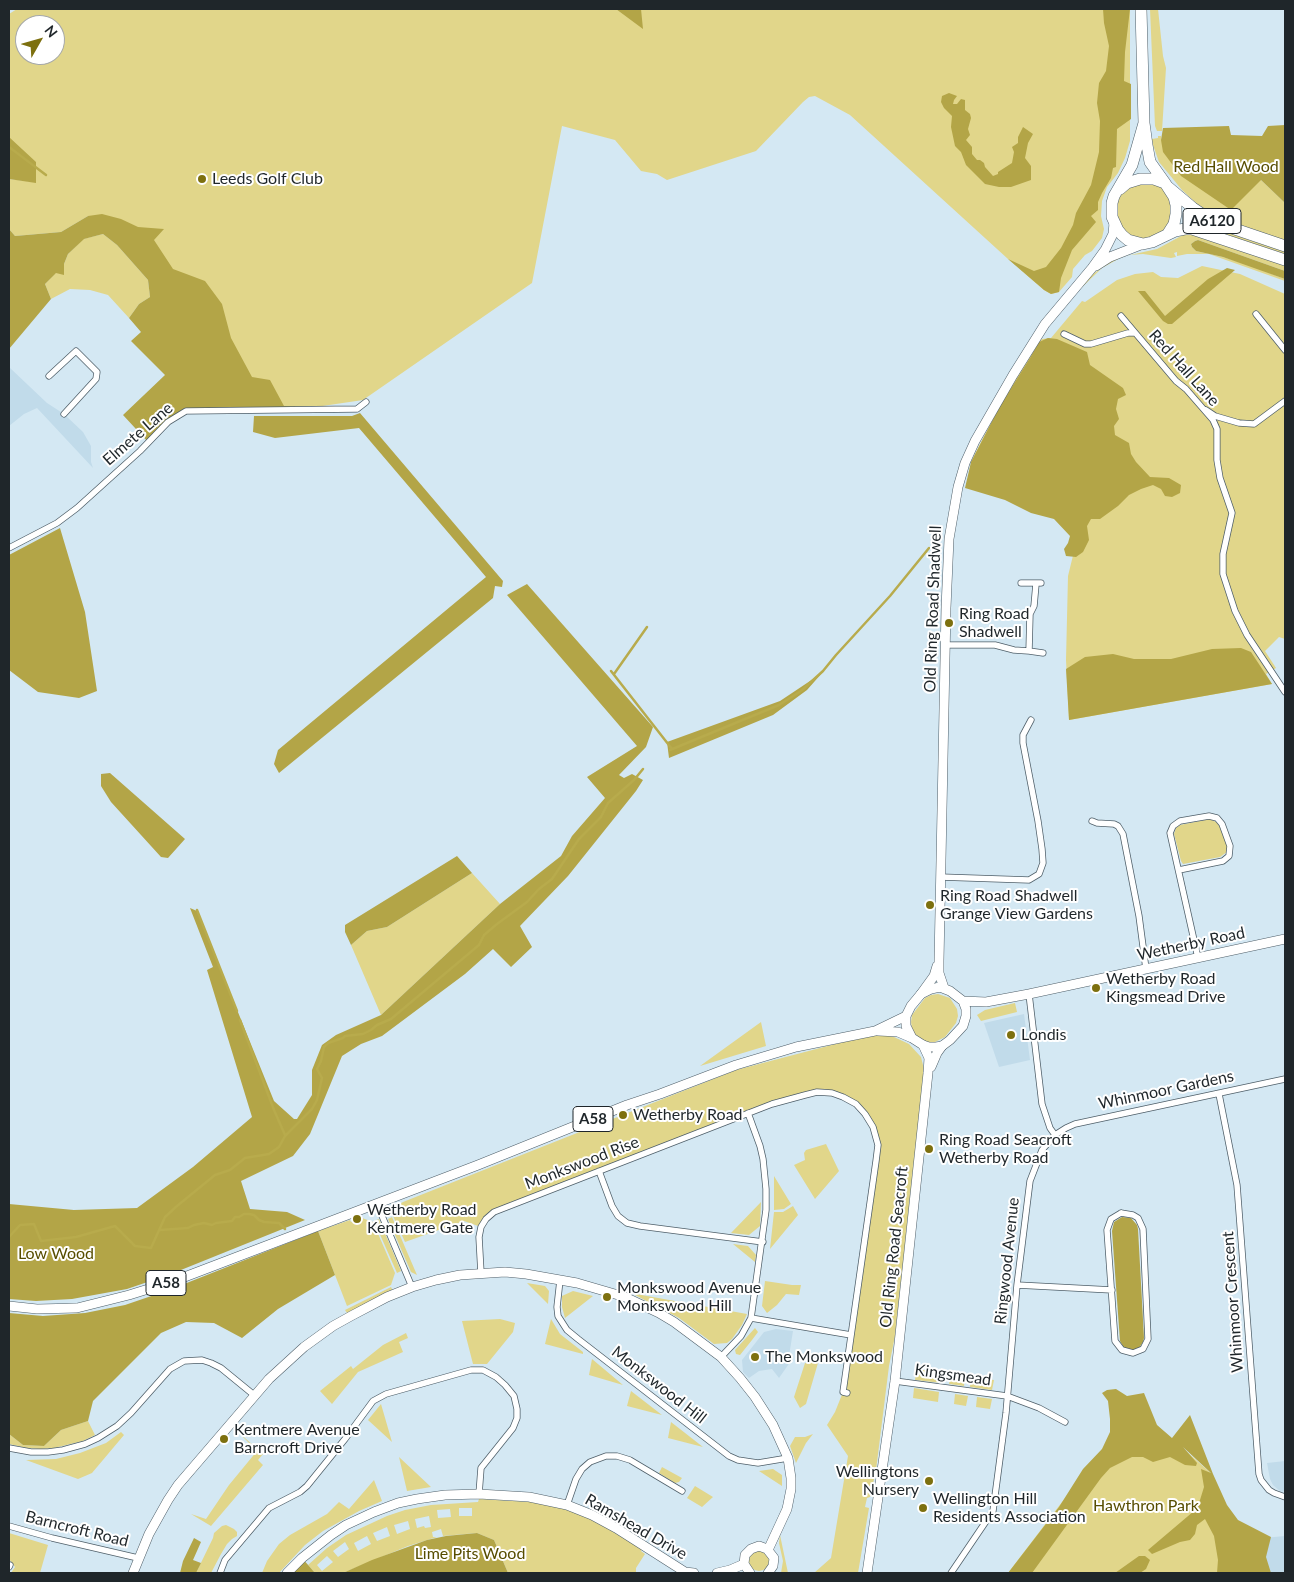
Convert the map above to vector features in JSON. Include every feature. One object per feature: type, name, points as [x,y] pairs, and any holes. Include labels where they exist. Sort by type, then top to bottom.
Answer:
[{"type":"highway","name":"A6120","points":[[1141,9],[1144,123],[1150,162],[1166,185],[1193,208],[1211,220],[1285,246]]},
{"type":"highway","name":"A6120","points":[[1117,192],[1132,165],[1144,123]]},
{"type":"highway","points":[[1140,179],[1154,179],[1166,185],[1174,196],[1176,204],[1174,224],[1166,237],[1143,244],[1128,240],[1118,230],[1112,217],[1112,203],[1117,192],[1127,183],[1140,179]]},
{"type":"highway","name":"A6120","points":[[1166,237],[1175,231],[1192,229],[1285,260]]},
{"type":"main road","name":"Old Ring Road Shadwell","points":[[944,988],[939,961],[940,877],[949,539],[956,495],[965,463],[977,438],[1022,360],[1050,318],[1092,268],[1110,241],[1114,223]]},
{"type":"main road","name":"Old Ring Road Shadwell","points":[[1092,268],[1110,257],[1143,244]]},
{"type":"main road","name":"Wetherby Road","points":[[963,1001],[986,1002],[1029,994],[1285,939]]},
{"type":"main road","name":"Old Ring Road Shadwell","points":[[921,994],[934,976],[939,961]]},
{"type":"main road","points":[[912,1038],[906,1026],[906,1016],[911,1006],[921,994],[931,989],[944,988],[956,994],[963,1001],[966,1009],[963,1026],[942,1046]]},
{"type":"main road","points":[[965,1019],[986,1002]]},
{"type":"main road","name":"A58","points":[[875,1031],[906,1016]]},
{"type":"main road","name":"A58","points":[[9,1306],[37,1309],[77,1308],[129,1295],[378,1204],[626,1105],[736,1065],[796,1047],[875,1031],[898,1032],[923,1045],[942,1046]]},
{"type":"main road","name":"Old Ring Road Seacroft","points":[[867,1573],[895,1381],[928,1073],[929,1058],[923,1045]]},
{"type":"main road","name":"Old Ring Road Seacroft","points":[[928,1073],[942,1046]]},
{"type":"main road","points":[[133,1573],[138,1558],[159,1516],[178,1485],[254,1395],[286,1362],[322,1334],[387,1297],[452,1276],[505,1272],[560,1280],[610,1292],[643,1305],[674,1322],[721,1357],[740,1378],[764,1411],[779,1435],[788,1458],[791,1478],[790,1499],[768,1550]]},
{"type":"main road","name":"Ramshead Drive","points":[[288,1573],[302,1558],[330,1535],[374,1512],[417,1498],[479,1494],[529,1497],[567,1505],[592,1515],[616,1528],[684,1572],[694,1573]]},
{"type":"main road","points":[[750,1573],[744,1564],[745,1555],[751,1549],[759,1546],[768,1550],[774,1558],[771,1572]]},
{"type":"main road","points":[[717,1573],[744,1564]]},
{"type":"street","points":[[1256,314],[1285,350]]},
{"type":"street","name":"Red Hall Lane","points":[[1121,316],[1176,381],[1213,420],[1217,429],[1216,460],[1232,513],[1223,554],[1223,574],[1235,611],[1247,635],[1285,692]]},
{"type":"street","points":[[1064,334],[1085,344],[1091,344],[1128,333],[1135,333]]},
{"type":"street","points":[[49,376],[76,351],[97,372],[96,379],[64,414]]},
{"type":"street","name":"Elmete Lane","points":[[9,548],[57,524],[77,508],[168,422],[186,411],[357,409],[366,402]]},
{"type":"street","points":[[1202,408],[1215,416],[1246,424],[1254,424],[1285,402]]},
{"type":"street","points":[[1021,583],[1038,583],[1034,606],[1030,614],[1029,651]]},
{"type":"street","points":[[946,645],[995,645],[1014,650],[1044,653]]},
{"type":"street","points":[[940,877],[1030,880],[1039,874],[1043,863],[1042,849],[1023,742],[1031,720]]},
{"type":"street","points":[[1178,870],[1223,861],[1229,856],[1230,846],[1222,824],[1217,818],[1210,816],[1180,821],[1173,826],[1170,833],[1178,870],[1198,958]]},
{"type":"street","points":[[1092,821],[1114,824],[1118,826],[1123,834],[1139,916],[1146,969]]},
{"type":"street","points":[[1029,994],[1042,1104],[1047,1121],[1055,1135]]},
{"type":"street","name":"Whinmoor Gardens","points":[[1055,1135],[1066,1128],[1083,1122],[1285,1079]]},
{"type":"street","name":"Monkswood Rise","points":[[481,1273],[479,1237],[481,1227],[486,1219],[499,1210],[748,1113],[799,1096],[817,1092],[832,1093],[856,1104],[873,1127],[878,1144],[843,1392],[847,1393]]},
{"type":"street","name":"Whinmoor Crescent","points":[[1219,1094],[1238,1185],[1259,1474],[1269,1490],[1285,1497]]},
{"type":"street","points":[[721,1357],[741,1336],[751,1318],[767,1204],[765,1174],[760,1146],[748,1113]]},
{"type":"street","name":"Ringwood Avenue","points":[[951,1573],[993,1511],[1030,1181],[1042,1150],[1055,1135]]},
{"type":"street","points":[[599,1171],[612,1206],[618,1216],[627,1223],[762,1242]]},
{"type":"street","points":[[378,1204],[412,1288]]},
{"type":"street","points":[[1127,1213],[1138,1218],[1143,1229],[1148,1339],[1147,1344],[1138,1352],[1133,1353],[1122,1350],[1115,1341],[1112,1290],[1108,1224],[1116,1215],[1127,1213]]},
{"type":"street","name":"Monkswood Hill","points":[[560,1280],[558,1316],[567,1330],[585,1345],[729,1456],[738,1460],[758,1463],[788,1458]]},
{"type":"street","points":[[1017,1285],[1112,1290]]},
{"type":"street","points":[[751,1318],[851,1335]]},
{"type":"street","points":[[9,1448],[31,1452],[56,1451],[85,1444],[98,1438],[117,1426],[170,1369],[184,1361],[202,1360],[211,1363],[221,1368],[254,1395]]},
{"type":"street","points":[[220,1573],[225,1560],[269,1508],[292,1497],[307,1486],[373,1401],[386,1394],[471,1370],[483,1370],[496,1377],[514,1396],[517,1409],[517,1418],[513,1428],[481,1468],[479,1494]]},
{"type":"street","name":"Kingsmead","points":[[895,1381],[1007,1396],[1039,1408],[1065,1422]]},
{"type":"street","points":[[567,1505],[576,1479],[582,1469],[590,1462],[606,1456],[617,1456],[630,1460],[682,1491]]},
{"type":"street","name":"Barncroft Road","points":[[9,1526],[138,1558]]},
{"type":"shaded area","points":[[9,367],[47,403],[64,414],[83,432],[91,446],[93,468],[37,408],[24,414],[9,426]]},
{"type":"shaded area","points":[[1024,1014],[1030,1060],[999,1067],[984,1023]]},
{"type":"shaded area","points":[[776,1329],[793,1331],[789,1356],[793,1358],[779,1378],[772,1369],[759,1371],[749,1378],[743,1372],[742,1360],[764,1332]]},
{"type":"shaded area","points":[[1285,1461],[1285,1491],[1281,1492],[1273,1485],[1270,1479],[1267,1463]]},
{"type":"shaded area","points":[[1285,1536],[1285,1573],[1222,1573],[1220,1542]]},
{"type":"green space","name":"Leeds Golf Club","points":[[17,9],[1130,9],[1130,141],[1118,173],[1107,187],[1102,201],[1101,216],[1104,229],[1102,238],[1092,251],[1085,255],[1073,269],[1072,277],[1059,292],[1051,294],[1044,290],[850,115],[815,96],[809,97],[803,102],[756,151],[667,180],[657,174],[641,171],[615,140],[562,126],[532,283],[363,400],[309,408],[236,407],[189,290],[88,216],[61,232],[15,236],[9,229],[9,179],[35,182],[9,146],[9,14]]},
{"type":"green space","points":[[616,9],[641,9],[643,29]]},
{"type":"green space","points":[[1103,9],[1130,9],[1124,81],[1131,84],[1131,119],[1117,129],[1116,167],[1113,168],[1111,178],[1098,202],[1098,210],[1091,216],[1096,222],[1072,250],[1061,278],[1059,292],[1051,294],[1008,259],[1034,271],[1046,267],[1061,248],[1073,225],[1076,213],[1091,185],[1099,152],[1100,121],[1097,103],[1099,83],[1106,71],[1109,46]]},
{"type":"green space","points":[[1150,9],[1158,9],[1166,68],[1162,131],[1157,131],[1155,126]]},
{"type":"green space","points":[[949,93],[957,96],[953,104],[957,104],[961,99],[965,100],[965,110],[970,114],[971,118],[968,129],[970,135],[966,140],[972,147],[972,154],[977,160],[984,163],[993,176],[1012,163],[1014,152],[1012,147],[1018,143],[1018,137],[1023,127],[1033,134],[1028,143],[1025,158],[1031,166],[1031,180],[1011,187],[985,184],[966,165],[961,152],[955,146],[951,127],[952,116],[941,102],[942,96]]},
{"type":"green space","name":"Red Hall Wood","points":[[1285,125],[1285,203],[1261,180],[1231,210],[1181,176],[1163,152],[1161,140],[1163,128],[1229,126],[1231,135],[1262,136],[1268,126]]},
{"type":"green space","points":[[1158,136],[1161,136],[1161,140],[1261,180],[1285,203],[1285,241],[1217,217],[1196,203],[1182,190],[1159,162],[1152,139],[1158,138]]},
{"type":"green space","points":[[9,137],[36,162],[36,183],[9,179]]},
{"type":"green space","points":[[1144,181],[1166,189],[1175,212],[1165,233],[1142,240],[1127,234],[1118,221],[1116,205],[1123,191]]},
{"type":"green space","points":[[1187,211],[1208,224],[1285,251],[1285,255],[1184,224]]},
{"type":"green space","points":[[102,214],[121,219],[138,227],[164,229],[154,240],[173,269],[205,281],[222,304],[231,338],[252,377],[270,380],[284,406],[309,408],[186,411],[148,442],[123,415],[165,375],[131,341],[141,332],[129,318],[139,304],[150,297],[148,280],[117,245],[103,234],[84,239],[68,254],[64,264],[64,275],[56,273],[45,284],[51,299],[9,349],[9,229],[15,236],[61,232],[88,216]]},
{"type":"green space","points":[[103,234],[117,245],[148,280],[150,297],[139,304],[129,318],[108,295],[90,290],[70,289],[51,299],[45,284],[64,264],[68,254],[83,239]]},
{"type":"green space","points":[[1193,234],[1285,265],[1285,271],[1198,240],[1191,244],[1196,251],[1223,257],[1249,265],[1285,279],[1285,281],[1209,254],[1177,256],[1177,252],[1174,253],[1176,257],[1171,258],[1143,254],[1130,255],[1157,249],[1183,235]]},
{"type":"green space","points":[[1198,240],[1285,271],[1285,279],[1223,257],[1196,251],[1191,244]]},
{"type":"green space","points":[[1127,256],[1102,268],[1076,293],[1093,274],[1110,262],[1121,257]]},
{"type":"green space","points":[[1202,266],[1240,274],[1285,294],[1285,639],[1279,637],[1265,651],[1276,668],[1266,674],[1272,684],[1069,720],[1066,660],[1068,576],[1078,535],[971,462],[1029,352],[1034,351],[1042,339],[1051,338],[1082,301],[1085,302],[1117,280],[1135,274],[1153,272],[1161,277],[1178,278]]},
{"type":"green space","points":[[1227,268],[1235,270],[1172,324],[1163,321],[1138,291],[1145,291],[1165,316],[1208,279]]},
{"type":"green space","points":[[1048,338],[1057,339],[1087,352],[1090,365],[1123,388],[1126,395],[1118,399],[1116,409],[1119,419],[1114,426],[1115,435],[1129,443],[1131,454],[1150,477],[1169,478],[1181,485],[1180,493],[1172,497],[1165,496],[1161,489],[1153,485],[1141,489],[1129,495],[1100,519],[1091,519],[1087,526],[1089,540],[1083,552],[1076,557],[1066,556],[1064,549],[1070,536],[1054,519],[1031,513],[1005,500],[965,488],[971,462],[1000,406],[1039,342]]},
{"type":"green space","points":[[360,413],[503,581],[502,587],[495,586],[493,598],[279,773],[274,764],[278,750],[486,577],[359,428],[275,438],[253,432],[254,416],[352,416]]},
{"type":"green space","points":[[60,528],[85,612],[97,691],[79,698],[38,692],[9,670],[9,555]]},
{"type":"green space","name":"Low Wood","points":[[527,584],[653,727],[646,747],[619,775],[624,778],[632,774],[643,780],[636,791],[568,876],[520,926],[532,947],[511,967],[493,949],[465,974],[382,1036],[361,1044],[342,1056],[310,1134],[293,1156],[241,1181],[250,1209],[287,1212],[305,1220],[171,1274],[127,1289],[72,1299],[36,1301],[9,1299],[9,1204],[74,1210],[137,1208],[193,1167],[252,1117],[207,970],[213,967],[190,908],[197,911],[274,1101],[294,1119],[297,1119],[312,1095],[312,1070],[322,1045],[336,1035],[381,1015],[500,904],[561,856],[572,836],[605,798],[587,777],[637,746],[507,595]]},
{"type":"green space","points":[[1241,648],[1251,652],[1272,684],[1069,720],[1066,669],[1085,657],[1113,654],[1134,659],[1171,659],[1212,649]]},
{"type":"green space","points":[[822,673],[807,690],[773,715],[669,758],[667,742],[780,701]]},
{"type":"green space","points":[[110,773],[185,839],[168,858],[161,857],[111,802],[101,786],[101,774]]},
{"type":"green space","points":[[1210,819],[1219,825],[1227,846],[1227,852],[1220,857],[1183,864],[1174,834],[1176,828],[1180,825]]},
{"type":"green space","points":[[457,856],[472,873],[387,927],[367,931],[351,945],[345,932],[345,925]]},
{"type":"green space","points":[[472,873],[500,904],[381,1015],[351,945],[367,931],[387,927]]},
{"type":"green space","points":[[938,994],[950,998],[957,1009],[958,1016],[956,1023],[945,1037],[933,1043],[926,1042],[915,1035],[912,1029],[912,1015],[925,998]]},
{"type":"green space","points":[[1015,1003],[1017,1012],[981,1021],[977,1015],[985,1010]]},
{"type":"green space","points":[[761,1022],[766,1046],[700,1066]]},
{"type":"green space","points":[[885,1035],[909,1044],[921,1057],[924,1069],[895,1336],[889,1366],[876,1470],[870,1497],[867,1498],[865,1507],[869,1508],[858,1573],[814,1573],[831,1558],[848,1456],[827,1425],[835,1412],[843,1392],[876,1161],[876,1134],[856,1104],[832,1093],[793,1098],[494,1212],[481,1227],[464,1221],[405,1242],[393,1213],[396,1206],[403,1202],[736,1070],[866,1036]]},
{"type":"green space","points":[[826,1144],[839,1171],[815,1199],[794,1165],[805,1160],[804,1153],[806,1150]]},
{"type":"green space","points":[[774,1176],[791,1204],[784,1209],[774,1210]]},
{"type":"green space","points":[[761,1202],[760,1226],[749,1235],[731,1233]]},
{"type":"green space","points":[[793,1206],[798,1215],[770,1249],[774,1212],[783,1212]]},
{"type":"green space","points":[[392,1217],[417,1275],[411,1272],[388,1219]]},
{"type":"green space","points":[[1122,1217],[1131,1218],[1138,1229],[1144,1338],[1139,1348],[1131,1351],[1124,1348],[1120,1341],[1112,1231],[1114,1222]]},
{"type":"green space","points":[[362,1218],[373,1222],[395,1273],[391,1285],[347,1306],[318,1231]]},
{"type":"green space","points":[[379,1219],[401,1271],[397,1273],[374,1221]]},
{"type":"green space","name":"Low Wood","points":[[318,1231],[335,1275],[278,1309],[242,1338],[214,1323],[186,1322],[161,1333],[93,1401],[88,1421],[61,1430],[44,1446],[23,1445],[9,1434],[9,1313],[43,1316],[85,1313],[125,1305],[169,1290]]},
{"type":"green space","points":[[733,1244],[748,1246],[756,1255],[755,1262]]},
{"type":"green space","points":[[765,1281],[801,1285],[799,1295],[786,1294],[767,1313],[762,1306]]},
{"type":"green space","points":[[527,1283],[545,1286],[549,1291],[548,1304]]},
{"type":"green space","points":[[391,1287],[393,1291],[347,1313],[345,1310]]},
{"type":"green space","points":[[573,1291],[593,1296],[565,1318],[562,1296]]},
{"type":"green space","points":[[636,1294],[747,1314],[732,1339],[727,1343],[714,1344],[679,1318]]},
{"type":"green space","points":[[500,1319],[515,1323],[513,1332],[487,1364],[473,1364],[462,1321]]},
{"type":"green space","points":[[551,1319],[560,1334],[583,1352],[583,1354],[545,1344]]},
{"type":"green space","points":[[755,1328],[758,1332],[740,1355],[736,1354],[735,1350]]},
{"type":"green space","points":[[406,1333],[408,1338],[399,1342],[403,1352],[358,1372],[332,1404],[320,1391],[351,1366],[353,1369],[383,1345]]},
{"type":"green space","points":[[592,1359],[623,1385],[589,1375]]},
{"type":"green space","points":[[809,1361],[818,1363],[806,1404],[800,1408],[794,1397],[805,1363]]},
{"type":"green space","points":[[917,1369],[944,1373],[942,1383],[915,1380]]},
{"type":"green space","points":[[951,1374],[965,1376],[964,1386],[949,1384]]},
{"type":"green space","points":[[971,1377],[994,1380],[992,1390],[970,1387]]},
{"type":"green space","points":[[914,1388],[939,1392],[938,1402],[913,1398]]},
{"type":"green space","points":[[1116,1389],[1127,1396],[1144,1393],[1157,1425],[1172,1438],[1190,1415],[1227,1505],[1238,1520],[1271,1537],[1266,1557],[1271,1573],[1217,1573],[1218,1560],[1214,1536],[1205,1519],[1197,1525],[1195,1534],[1190,1540],[1180,1542],[1152,1554],[1148,1550],[1194,1511],[1204,1487],[1201,1469],[1211,1473],[1183,1447],[1197,1463],[1196,1466],[1185,1465],[1170,1457],[1153,1462],[1143,1457],[1132,1457],[1110,1468],[1032,1573],[1008,1573],[1059,1507],[1083,1469],[1102,1449],[1110,1432],[1110,1419],[1108,1401],[1102,1393],[1107,1390]]},
{"type":"green space","points":[[631,1391],[662,1415],[627,1406]]},
{"type":"green space","points":[[955,1394],[968,1396],[966,1406],[954,1404]]},
{"type":"green space","points":[[977,1397],[992,1399],[990,1409],[976,1407]]},
{"type":"green space","points":[[381,1404],[392,1442],[368,1420]]},
{"type":"green space","name":"Hawthron Park","points":[[1135,1406],[1213,1475],[1222,1573],[1008,1573]]},
{"type":"green space","points":[[88,1421],[95,1435],[83,1441],[54,1448],[40,1449],[9,1444],[9,1434],[23,1445],[44,1446],[61,1430]]},
{"type":"green space","points":[[671,1422],[703,1447],[668,1438]]},
{"type":"green space","points":[[237,1431],[263,1454],[258,1460],[263,1465],[211,1526],[191,1514],[206,1519],[229,1485],[257,1451]]},
{"type":"green space","points":[[121,1432],[124,1435],[92,1473],[78,1479],[26,1460],[56,1459],[80,1453],[106,1443]]},
{"type":"green space","points":[[813,1434],[796,1463],[790,1446],[795,1437],[805,1437]]},
{"type":"green space","points":[[399,1457],[431,1487],[407,1491]]},
{"type":"green space","points":[[662,1467],[682,1478],[679,1482],[675,1483],[659,1473]]},
{"type":"green space","points":[[773,1469],[782,1475],[782,1486],[759,1471]]},
{"type":"green space","points":[[374,1480],[382,1501],[359,1511],[323,1531],[305,1545],[279,1573],[262,1573],[267,1561],[279,1544],[290,1535],[327,1514],[339,1502],[349,1509]]},
{"type":"green space","points":[[695,1486],[713,1497],[702,1507],[687,1498]]},
{"type":"green space","points":[[479,1499],[530,1502],[555,1506],[595,1521],[642,1549],[641,1551],[645,1554],[636,1568],[636,1573],[508,1573],[494,1540],[477,1533],[443,1536],[441,1529],[432,1532],[433,1537],[437,1537],[408,1546],[343,1573],[315,1573],[308,1565],[327,1548],[346,1535],[387,1516],[431,1505],[478,1502]],"holes":[[[459,1508],[472,1508],[472,1516],[459,1516]],[[450,1509],[451,1517],[438,1518],[437,1510]],[[429,1516],[431,1527],[417,1528],[415,1519]],[[408,1521],[410,1529],[397,1534],[394,1525]],[[387,1527],[390,1536],[377,1541],[373,1533]],[[367,1536],[371,1544],[358,1551],[354,1543]],[[345,1542],[349,1549],[338,1557],[333,1551]],[[327,1556],[333,1562],[322,1571],[317,1565]]]},
{"type":"green space","points":[[226,1525],[237,1532],[237,1536],[227,1544],[211,1573],[196,1573],[214,1533]]},
{"type":"green space","points":[[9,1533],[48,1545],[40,1573],[11,1573],[15,1567],[9,1559]]},
{"type":"green space","name":"Lime Pits Wood","points":[[477,1533],[494,1540],[508,1573],[343,1573],[427,1540]]},
{"type":"green space","points":[[780,1535],[788,1573],[781,1573],[783,1561],[779,1543]]},
{"type":"green space","points":[[194,1538],[201,1542],[193,1560],[201,1563],[196,1573],[180,1573],[183,1561]]},
{"type":"green space","points":[[759,1551],[766,1554],[769,1561],[766,1568],[759,1571],[752,1568],[749,1561],[752,1554]]},
{"type":"green space","points":[[1139,1556],[1145,1556],[1150,1560],[1146,1569],[1140,1573],[1115,1573]]},
{"type":"green space","points":[[302,1558],[315,1573],[287,1573]]},
{"type":"waterway","points":[[9,147],[46,175]]},
{"type":"waterway","points":[[670,750],[779,705],[801,691],[823,671],[890,596],[929,548]]},
{"type":"waterway","points":[[614,674],[647,627]]},
{"type":"waterway","points":[[611,671],[672,749]]},
{"type":"waterway","points":[[9,1237],[20,1225],[34,1224],[41,1241],[76,1237],[115,1226],[135,1246],[151,1248],[165,1217],[177,1206],[215,1175],[230,1170],[245,1158],[269,1154],[279,1147],[285,1136],[312,1109],[317,1100],[322,1078],[317,1069],[324,1047],[328,1043],[345,1036],[363,1034],[391,1019],[479,945],[484,935],[527,902],[552,879],[579,839],[601,817],[608,803],[634,780],[643,769]]},
{"type":"waterway","points":[[197,910],[237,1011]]},
{"type":"waterway","points":[[240,1020],[285,1135]]},
{"type":"waterway","points":[[160,1230],[188,1228],[204,1223],[212,1225],[232,1221],[235,1217],[244,1214],[254,1215],[264,1222],[279,1223],[285,1229]]},
{"type":"place","name":"Leeds Golf Club","points":[[202,179]]},
{"type":"place","name":"Ring Road Shadwell","points":[[949,623]]},
{"type":"place","name":"Ring Road Shadwell Grange View Gardens","points":[[930,905]]},
{"type":"place","name":"Wetherby Road Kingsmead Drive","points":[[1096,988]]},
{"type":"place","name":"Londis","points":[[1011,1035]]},
{"type":"place","name":"Wetherby Road","points":[[623,1115]]},
{"type":"place","name":"Ring Road Seacroft Wetherby Road","points":[[929,1149]]},
{"type":"place","name":"Wetherby Road Kentmere Gate","points":[[357,1219]]},
{"type":"place","name":"Monkswood Avenue Monkswood Hill","points":[[607,1297]]},
{"type":"place","name":"The Monkswood","points":[[755,1357]]},
{"type":"place","name":"Kentmere Avenue Barncroft Drive","points":[[224,1439]]},
{"type":"place","name":"Wellingtons Nursery","points":[[929,1481]]},
{"type":"place","name":"Wellington Hill Residents Association","points":[[923,1508]]}]
